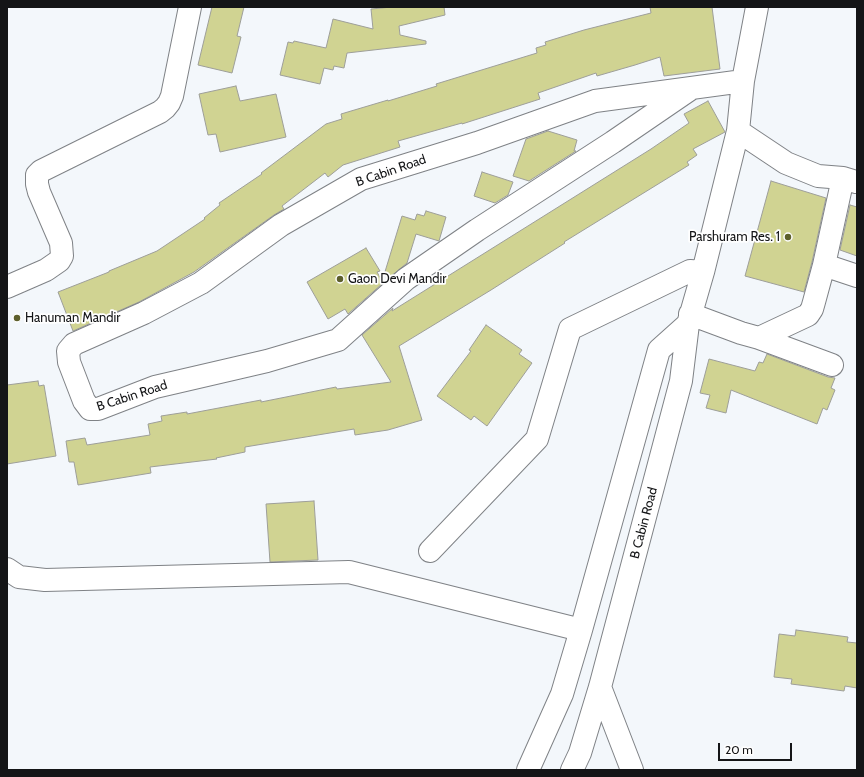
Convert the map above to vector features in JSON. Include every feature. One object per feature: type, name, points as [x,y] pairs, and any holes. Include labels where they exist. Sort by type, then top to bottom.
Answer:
[{"type":"street","points":[[7,287],[46,270],[59,262],[62,256],[61,243],[39,192],[37,175],[41,171],[160,112],[165,108],[172,96],[190,7]]},
{"type":"street","name":"B Cabin Road","points":[[572,770],[580,753],[600,687],[681,381],[689,319],[703,272],[738,131],[743,81],[757,7]]},
{"type":"street","name":"B Cabin Road","points":[[692,88],[613,142],[477,230],[406,279],[338,340],[267,361],[155,387],[98,409],[90,409],[84,401],[69,362],[68,351],[74,344],[144,313],[201,282],[282,225],[362,179],[477,143],[595,101],[743,81]]},
{"type":"street","points":[[738,131],[786,163],[818,176],[850,181],[814,302],[808,315],[759,338]]},
{"type":"street","points":[[824,265],[857,276]]},
{"type":"street","points":[[430,551],[537,439],[570,329],[690,271],[703,272]]},
{"type":"street","points":[[528,770],[562,694],[659,350],[689,319],[759,338],[832,365]]},
{"type":"street","points":[[7,569],[19,577],[45,580],[349,572],[581,630]]},
{"type":"street","points":[[600,687],[632,770]]},
{"type":"building","points":[[212,7],[244,7],[237,36],[241,37],[232,73],[198,65]]},
{"type":"building","points":[[392,7],[444,7],[445,15],[399,26],[400,35],[426,41],[426,44],[347,53],[344,68],[334,66],[333,70],[324,68],[320,84],[280,75],[288,42],[293,43],[294,41],[326,48],[333,19],[373,29],[371,9]]},
{"type":"building","points":[[650,7],[712,7],[720,69],[664,76],[660,57],[597,76],[596,73],[538,93],[540,99],[462,124],[398,141],[400,147],[343,165],[328,177],[325,173],[282,206],[284,209],[194,272],[139,302],[73,331],[58,292],[157,251],[205,219],[204,218],[220,205],[219,203],[262,174],[261,173],[326,124],[342,119],[341,114],[437,86],[436,84],[537,53],[536,48],[546,45],[545,42],[584,30],[651,13]]},
{"type":"building","points":[[236,86],[240,101],[276,94],[286,137],[220,152],[216,134],[208,135],[199,94]]},
{"type":"building","points":[[708,101],[725,132],[693,149],[697,155],[687,162],[689,165],[564,242],[565,243],[491,290],[399,346],[422,420],[388,430],[355,435],[354,429],[245,447],[245,452],[216,458],[217,459],[150,467],[151,473],[78,485],[74,462],[69,462],[66,441],[85,438],[87,445],[150,435],[148,424],[162,421],[161,416],[187,412],[187,414],[261,400],[261,402],[336,387],[337,389],[391,382],[362,335],[393,308],[392,311],[651,149],[689,123],[684,114]]},
{"type":"building","points":[[548,131],[577,140],[574,151],[576,151],[529,181],[513,176],[526,139]]},
{"type":"building","points":[[482,172],[513,182],[508,195],[495,203],[474,196]]},
{"type":"building","name":"Parshuram Res. 1","points":[[771,181],[826,198],[804,292],[745,276]]},
{"type":"building","points":[[850,205],[857,207],[857,256],[840,250]]},
{"type":"building","points":[[426,211],[446,217],[439,241],[416,234],[407,263],[390,277],[384,275],[402,216],[415,220],[417,214],[424,216]]},
{"type":"building","points":[[366,248],[380,271],[377,272],[383,283],[348,314],[345,309],[328,319],[307,282]]},
{"type":"building","points":[[486,325],[522,350],[519,354],[532,363],[487,426],[474,416],[471,420],[437,396],[471,351],[469,350]]},
{"type":"building","points":[[767,354],[828,377],[835,378],[831,388],[835,390],[827,410],[823,408],[817,424],[731,390],[726,413],[706,408],[710,395],[700,393],[709,359],[755,371],[759,362],[763,363]]},
{"type":"building","points":[[38,381],[39,386],[44,385],[56,456],[7,464],[7,385]]},
{"type":"building","points":[[314,501],[318,560],[270,562],[266,504]]},
{"type":"building","points":[[796,630],[848,637],[847,642],[857,643],[857,688],[845,686],[844,691],[791,684],[792,679],[774,677],[779,634],[795,636]]},
{"type":"place","name":"Parshuram Res. 1","points":[[788,237]]},
{"type":"place","name":"Gaon Devi Mandir","points":[[340,279]]},
{"type":"place","name":"Hanuman Mandir","points":[[17,318]]}]
